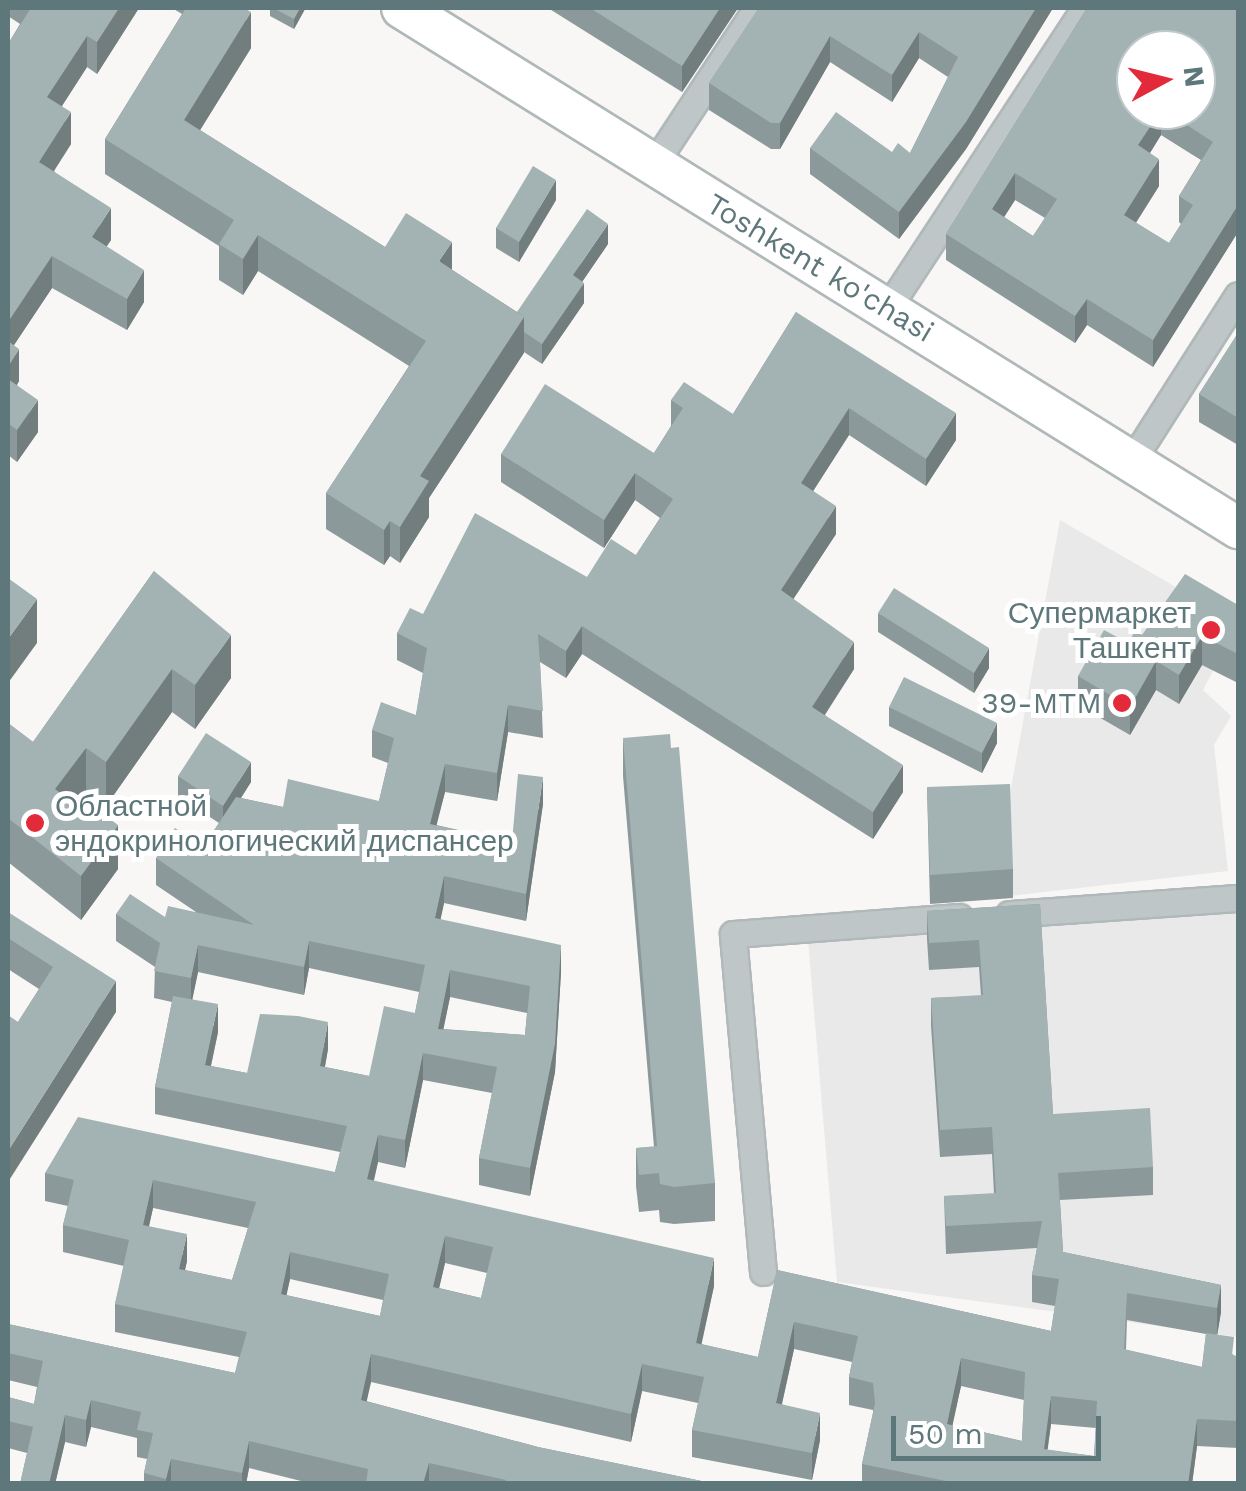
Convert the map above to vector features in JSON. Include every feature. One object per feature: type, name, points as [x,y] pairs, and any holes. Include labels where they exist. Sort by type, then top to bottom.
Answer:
[{"type":"main road","name":"Toshkent ko'chasi","points":[[411,10],[652,167],[889,306],[1238,528]]},
{"type":"street","points":[[652,167],[757,8]]},
{"type":"street","points":[[889,306],[1085,8]]},
{"type":"street","points":[[1130,462],[1238,295]]},
{"type":"street","points":[[763,1272],[733,934],[1238,898]]},
{"type":"shaded area","name":"39-MTM","points":[[1060,520],[1238,623],[1203,690],[1231,716],[1214,745],[1228,871],[1010,896],[1006,815]]},
{"type":"shaded area","points":[[1238,904],[1238,1337],[837,1282],[808,940]]},
{"type":"building","points":[[31,8],[119,8],[97,42],[87,36],[47,97],[71,112],[39,162],[111,208],[92,237],[144,270],[127,299],[52,256],[8,322],[8,44]]},
{"type":"building","points":[[186,8],[244,8],[251,12],[184,120],[385,247],[406,213],[452,242],[439,261],[524,317],[420,476],[429,481],[400,527],[390,521],[384,530],[326,493],[426,341],[258,235],[243,259],[219,244],[234,220],[105,139]]},
{"type":"building","points":[[273,8],[300,8],[294,19]]},
{"type":"building","points":[[590,8],[720,8],[682,66]]},
{"type":"building","points":[[759,8],[1036,8],[966,122],[899,212],[810,148],[836,112],[892,152],[898,143],[910,153],[958,57],[919,32],[892,75],[830,36],[780,123],[771,123],[709,83]]},
{"type":"building","points":[[1087,8],[1238,8],[1238,205],[1153,340],[1087,299],[1075,316],[946,234]],"holes":[[[1116,30],[1216,30],[1216,130],[1195,130],[1213,142],[1179,196],[1193,205],[1169,243],[1124,215],[1159,159],[1138,145],[1148,130],[1116,130]],[[1015,173],[1057,199],[1033,236],[992,209]]]},
{"type":"building","points":[[533,166],[556,180],[519,242],[496,228]]},
{"type":"building","points":[[587,209],[608,224],[573,275],[584,283],[542,344],[524,332],[524,317],[517,312]]},
{"type":"building","points":[[796,312],[956,413],[926,459],[849,408],[801,483],[836,506],[781,590],[854,642],[812,707],[903,765],[873,812],[582,626],[566,651],[538,634],[543,711],[508,705],[497,773],[445,764],[430,824],[512,842],[518,774],[543,777],[526,894],[444,876],[435,918],[561,945],[555,1044],[530,1168],[479,1158],[497,1067],[423,1053],[405,1140],[378,1135],[367,1179],[714,1258],[696,1343],[758,1357],[777,1270],[1051,1331],[1059,1279],[1032,1275],[1042,1221],[946,1226],[944,1196],[996,1193],[992,1127],[940,1130],[931,998],[983,995],[979,940],[929,943],[927,911],[1040,904],[1053,1114],[1150,1108],[1153,1167],[1058,1173],[1063,1252],[1221,1285],[1217,1308],[1127,1293],[1124,1349],[1202,1367],[1206,1333],[1234,1337],[1232,1355],[1238,1356],[1238,1421],[1197,1419],[1188,1484],[961,1484],[862,1464],[875,1403],[873,1383],[849,1377],[858,1336],[794,1322],[776,1403],[820,1413],[812,1453],[692,1430],[704,1377],[642,1364],[631,1414],[371,1354],[361,1400],[538,1447],[716,1484],[505,1484],[506,1480],[429,1463],[423,1484],[366,1484],[368,1469],[249,1441],[242,1473],[171,1459],[166,1479],[144,1473],[153,1433],[137,1430],[141,1412],[91,1400],[86,1420],[65,1415],[49,1484],[20,1484],[33,1427],[8,1421],[8,1397],[34,1404],[43,1361],[8,1353],[8,1324],[235,1373],[247,1332],[115,1304],[129,1240],[63,1225],[74,1180],[45,1173],[78,1117],[335,1172],[347,1126],[155,1087],[173,996],[218,1004],[205,1065],[247,1073],[260,1014],[298,1016],[328,1022],[320,1066],[369,1076],[384,1006],[415,1013],[425,965],[309,941],[304,967],[198,945],[191,978],[154,971],[160,943],[116,914],[130,894],[165,917],[168,906],[254,925],[156,858],[175,828],[203,847],[236,797],[283,807],[288,779],[379,801],[394,738],[372,730],[381,702],[416,715],[427,648],[397,633],[410,608],[423,614],[475,513],[587,577],[611,539],[636,555],[673,499],[635,473],[604,520],[501,454],[545,384],[654,453],[683,408],[671,400],[684,382],[733,414]],"holes":[[[450,970],[530,986],[525,1035],[438,1029]],[[153,1180],[256,1202],[232,1280],[179,1269],[187,1234],[143,1225]],[[445,1236],[493,1247],[481,1298],[433,1287]],[[290,1252],[389,1274],[380,1316],[281,1294]],[[961,1358],[1025,1372],[1022,1441],[947,1424]],[[1051,1396],[1097,1401],[1094,1456],[1044,1449]]]},
{"type":"building","points":[[1238,333],[1238,418],[1199,394]]},
{"type":"building","points":[[8,341],[19,349],[8,367]]},
{"type":"building","points":[[8,379],[38,400],[17,430],[8,423]]},
{"type":"building","points":[[154,571],[231,635],[195,685],[172,669],[106,762],[86,748],[55,789],[90,815],[95,808],[118,825],[81,876],[8,818],[8,723],[33,742]]},
{"type":"building","points":[[1185,574],[1238,605],[1238,654],[1202,636],[1179,675],[1156,661],[1130,707],[1078,676],[1104,630],[1128,643],[1135,631],[1142,635]]},
{"type":"building","points":[[8,578],[37,599],[8,639]]},
{"type":"building","points":[[894,588],[989,648],[974,673],[878,613]]},
{"type":"building","points":[[904,677],[997,723],[982,753],[889,707]]},
{"type":"building","points":[[206,733],[251,762],[223,806],[178,776]]},
{"type":"building","points":[[670,734],[671,748],[679,747],[715,1183],[674,1187],[660,1184],[659,1173],[639,1175],[636,1148],[657,1146],[623,738]]},
{"type":"building","points":[[1010,784],[1013,869],[930,875],[927,787]]},
{"type":"building","points":[[8,912],[116,981],[8,1151],[8,1015],[18,1022],[53,967],[8,938]]},
{"type":"place","name":"Супермаркет Ташкент","points":[[1211,630]]},
{"type":"place","name":"39-MTM","points":[[1122,703]]},
{"type":"place","name":"Областной эндокринологический диспансер","points":[[35,823]]}]
